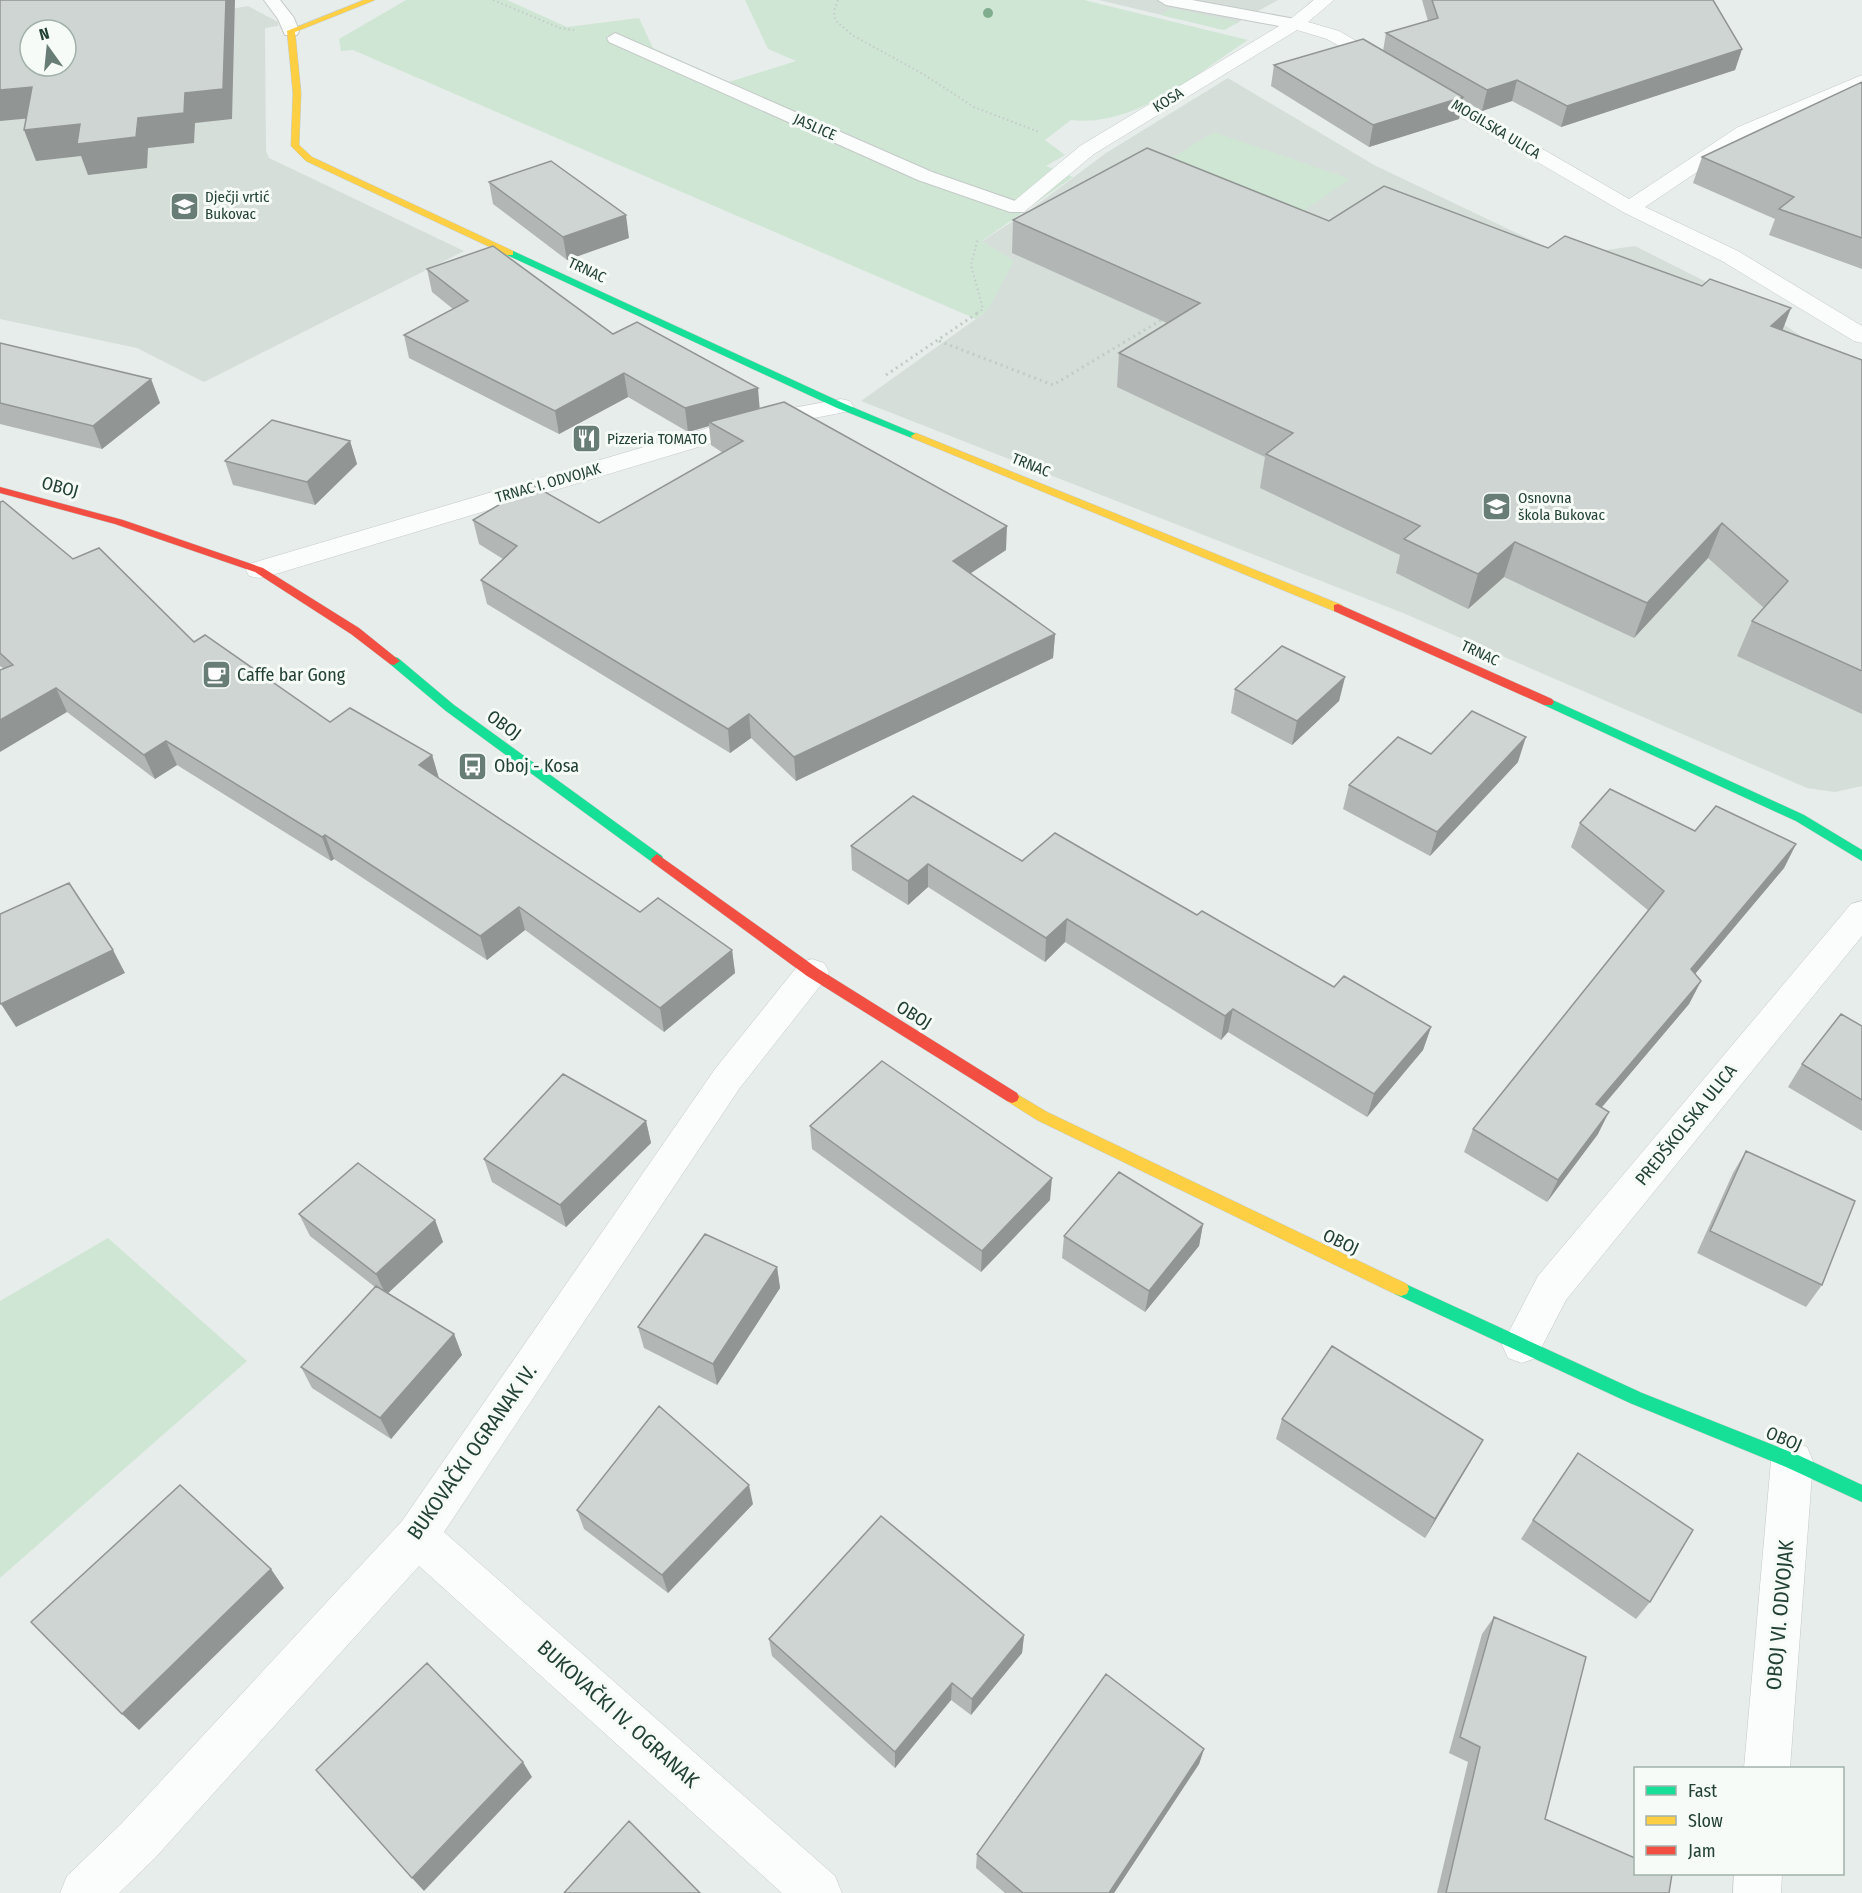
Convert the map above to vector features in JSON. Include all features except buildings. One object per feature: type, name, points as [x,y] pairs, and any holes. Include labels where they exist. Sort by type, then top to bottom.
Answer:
[{"type":"street","points":[[291,32],[371,0]]},
{"type":"street","name":"KOSA","points":[[1017,208],[1088,150],[1295,24],[1325,0]]},
{"type":"street","name":"MOGILSKA ULICA","points":[[1295,24],[1333,35],[1630,208],[1730,256],[1862,336]]},
{"type":"street","name":"TRNAC","points":[[291,32],[297,93],[295,146],[300,154],[841,406],[1389,629],[1800,818],[1862,856]]},
{"type":"street","points":[[1630,208],[1745,131],[1862,81]]},
{"type":"street","name":"TRNAC I. ODVOJAK","points":[[259,570],[754,423],[841,406]]},
{"type":"street","name":"OBOJ","points":[[0,490],[119,522],[259,570],[355,631],[427,686],[459,715],[812,972],[1042,1116],[1292,1239],[1636,1398],[1792,1461],[1862,1494]]},
{"type":"street","name":"PREDŠKOLSKA ULICA","points":[[1522,1345],[1552,1288],[1862,913]]},
{"type":"street","name":"BUKOVAČKI OGRANAK IV.","points":[[84,1893],[138,1841],[417,1536],[727,1079],[812,972]]},
{"type":"street","name":"OBOJ VI. ODVOJAK","points":[[1767,1767],[1792,1461]]},
{"type":"street","name":"BUKOVAČKI IV. OGRANAK","points":[[417,1536],[818,1893]]},
{"type":"street","points":[[1757,1893],[1758,1875]]},
{"type":"lane","points":[[272,0],[286,18],[291,32]]},
{"type":"lane","points":[[1166,0],[1295,24]]},
{"type":"lane","name":"JASLICE","points":[[615,38],[925,176],[1017,208]]},
{"type":"path","points":[[493,0],[560,28],[615,38]]},
{"type":"path","points":[[838,0],[834,10],[835,20],[852,35],[923,74],[974,108],[1088,150]]},
{"type":"path","points":[[841,406],[982,309],[971,265],[978,238],[1017,208]]},
{"type":"path","points":[[938,341],[1053,385],[1168,315]]},
{"type":"shaded area","points":[[1099,0],[1278,0],[1224,30]]},
{"type":"shaded area","name":"Dječji vrtić Bukovac","points":[[248,6],[278,22],[278,26],[265,28],[266,151],[269,158],[464,251],[204,382],[137,348],[0,319],[0,52],[18,60],[18,78],[78,78],[78,38]]},
{"type":"shaded area","name":"Osnovna škola Bukovac","points":[[1228,78],[1374,165],[1565,256],[1635,246],[1760,309],[1862,376],[1862,786],[1835,792],[1807,788],[1403,613],[861,401],[987,311],[981,242],[1030,210],[1106,153]]},
{"type":"green space","points":[[406,0],[507,0],[567,27],[639,18],[653,48],[729,82],[796,61],[768,49],[745,0],[1084,0],[1248,40],[1186,82],[1142,107],[1118,116],[1095,120],[1071,120],[1045,140],[1065,155],[1046,166],[1073,177],[982,241],[1014,261],[987,311],[976,319],[353,50],[341,51],[339,39]]},
{"type":"green space","points":[[1170,8],[1239,22],[1224,30],[1161,15]]},
{"type":"green space","points":[[1214,132],[1350,179],[1289,221],[1152,170]]},
{"type":"green space","points":[[108,1238],[247,1361],[0,1578],[0,1301]]},
{"type":"traffic: fast","points":[[510,253],[841,406],[916,436]]},
{"type":"traffic: fast","points":[[394,661],[450,708],[657,859]]},
{"type":"traffic: fast","points":[[1548,702],[1800,818],[1862,856]]},
{"type":"traffic: fast","points":[[1401,1289],[1636,1398],[1792,1461],[1862,1494]]},
{"type":"traffic: slow","points":[[371,0],[291,31],[297,93],[295,146],[309,159],[510,253]]},
{"type":"traffic: slow","points":[[916,436],[1338,608]]},
{"type":"traffic: slow","points":[[1012,1097],[1042,1116],[1401,1289]]},
{"type":"traffic: jam","points":[[0,490],[119,522],[259,570],[355,631],[394,661]]},
{"type":"traffic: jam","points":[[1338,608],[1548,702]]},
{"type":"traffic: jam","points":[[657,859],[812,972],[1012,1097]]},
{"type":"place","name":"Dječji vrtić Bukovac","points":[[184,206]]},
{"type":"place","name":"Pizzeria TOMATO","points":[[586,439]]},
{"type":"place","name":"Osnovna škola Bukovac","points":[[1497,507]]},
{"type":"place","name":"Caffe bar Gong","points":[[216,675]]},
{"type":"place","name":"Oboj - Kosa","points":[[473,766]]}]
